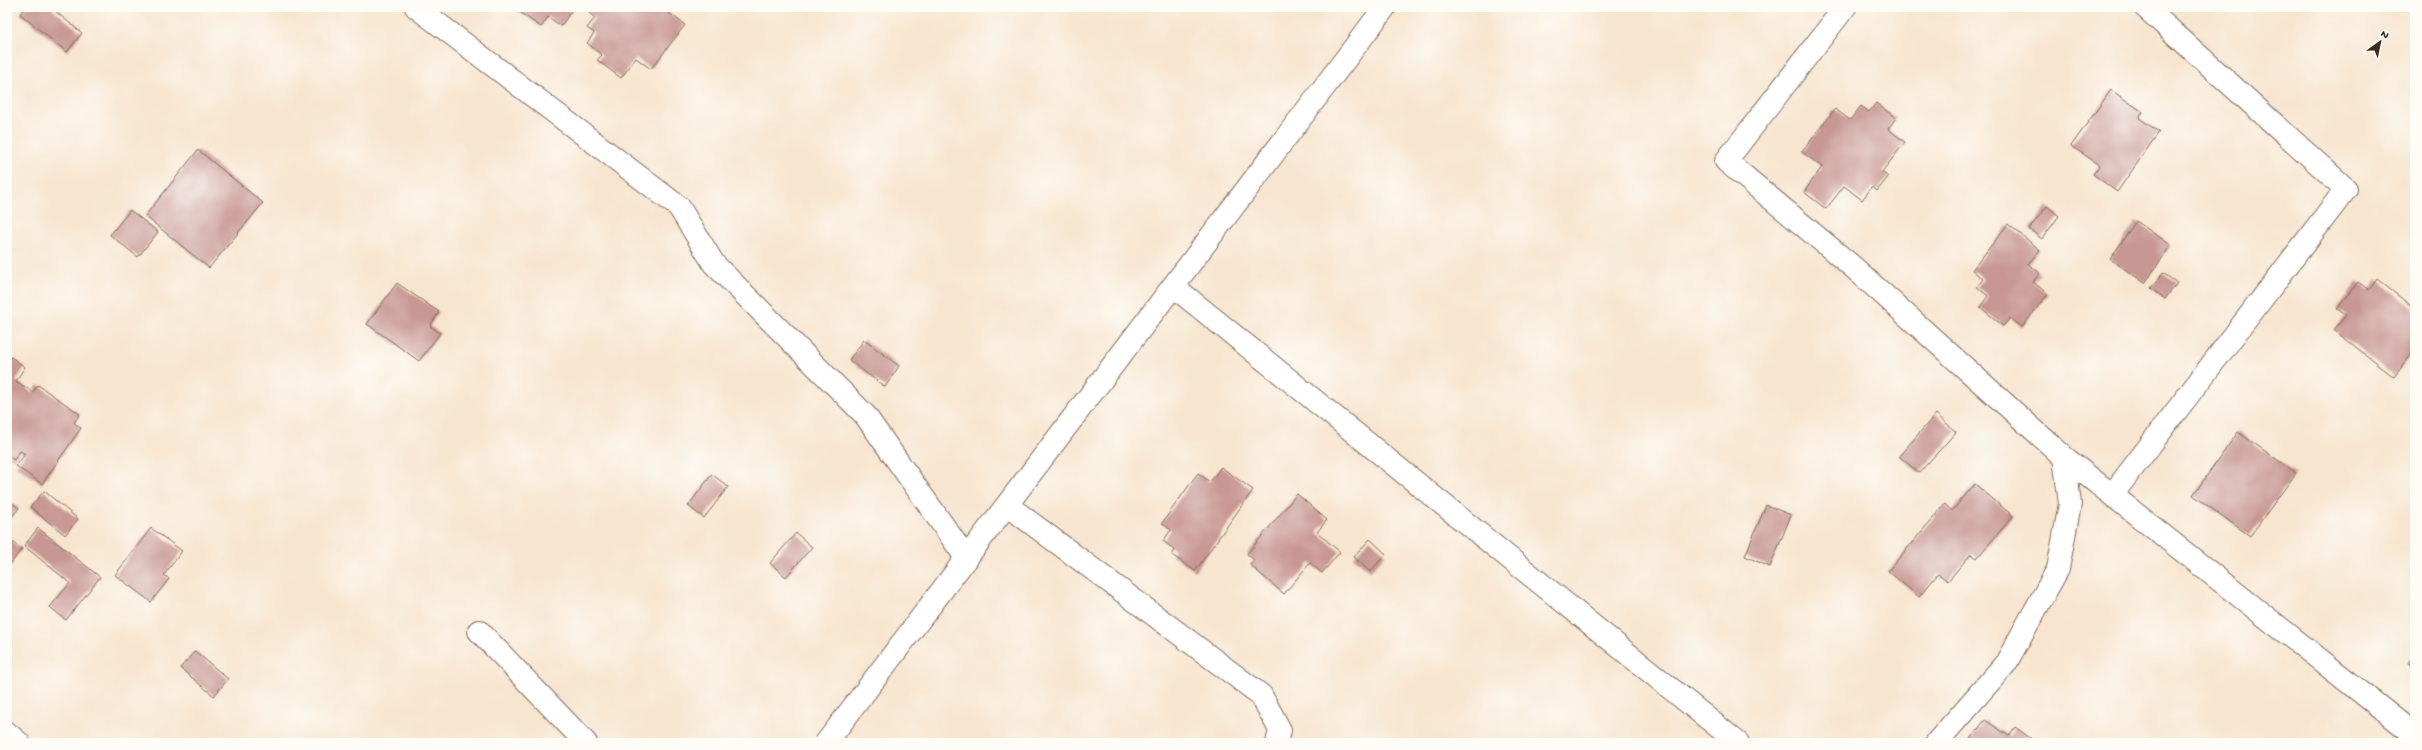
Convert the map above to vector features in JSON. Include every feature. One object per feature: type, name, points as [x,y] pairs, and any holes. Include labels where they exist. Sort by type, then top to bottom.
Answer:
[{"type":"street","points":[[416,7],[679,207],[714,264],[864,415],[967,559]]},
{"type":"street","points":[[826,743],[1385,7]]},
{"type":"street","points":[[1844,7],[1726,162],[1853,267],[2064,457],[2415,735]]},
{"type":"street","points":[[2112,495],[2346,189],[2146,7]]},
{"type":"street","points":[[1173,286],[1738,743]]},
{"type":"street","points":[[1936,743],[2006,663],[2058,569],[2070,504],[2064,457]]},
{"type":"street","points":[[1007,505],[1261,695],[1280,730],[1277,743]]},
{"type":"street","points":[[479,631],[586,743]]},
{"type":"street","points":[[7,733],[19,743]]},
{"type":"building","points":[[26,7],[50,7],[82,33],[67,52],[20,14]]},
{"type":"building","points":[[512,7],[574,7],[561,26],[548,17],[541,27]]},
{"type":"building","points":[[592,7],[668,7],[665,10],[685,25],[651,69],[636,58],[621,78],[597,60],[602,55],[587,43],[594,33],[587,28],[595,18],[588,12]]},
{"type":"building","points":[[2111,90],[2143,112],[2139,118],[2159,132],[2117,192],[2093,174],[2100,165],[2071,146]]},
{"type":"building","points":[[1876,103],[1896,118],[1888,129],[1905,142],[1882,172],[1888,177],[1877,191],[1872,187],[1862,200],[1844,186],[1826,209],[1804,192],[1822,167],[1802,152],[1835,109],[1850,120],[1861,106],[1869,112]]},
{"type":"building","points":[[198,150],[263,203],[209,268],[145,216]]},
{"type":"building","points":[[2047,206],[2059,216],[2042,239],[2029,229]]},
{"type":"building","points":[[130,210],[158,232],[138,257],[110,235]]},
{"type":"building","points":[[2136,221],[2171,245],[2145,283],[2110,259]]},
{"type":"building","points":[[2008,224],[2040,250],[2028,264],[2040,273],[2033,282],[2048,294],[2022,327],[2010,318],[2003,326],[1980,307],[1988,296],[1977,287],[1983,279],[1972,270]]},
{"type":"building","points":[[2163,273],[2177,283],[2165,299],[2151,288]]},
{"type":"building","points":[[2377,279],[2415,309],[2415,350],[2394,377],[2334,330],[2346,315],[2337,309],[2358,282],[2369,290]]},
{"type":"building","points":[[397,283],[439,312],[430,326],[440,333],[419,361],[367,324]]},
{"type":"building","points":[[864,340],[899,366],[885,387],[849,360]]},
{"type":"building","points":[[11,357],[25,367],[16,381],[33,392],[38,385],[80,414],[74,423],[81,428],[42,484],[16,466],[25,454],[20,451],[14,460],[7,455],[7,363]]},
{"type":"building","points":[[1936,414],[1956,432],[1919,473],[1899,456]]},
{"type":"building","points":[[2238,432],[2296,473],[2250,536],[2193,495]]},
{"type":"building","points":[[1221,467],[1253,490],[1195,571],[1172,555],[1175,550],[1163,541],[1171,530],[1162,523],[1198,473],[1210,482]]},
{"type":"building","points":[[712,474],[728,487],[704,518],[688,506]]},
{"type":"building","points":[[1975,484],[2013,516],[1977,558],[1971,554],[1948,581],[1938,574],[1919,597],[1888,571],[1945,504],[1952,511]]},
{"type":"building","points":[[44,491],[78,519],[65,535],[30,507]]},
{"type":"building","points":[[1297,494],[1327,520],[1317,532],[1340,552],[1322,573],[1310,563],[1284,594],[1250,565],[1254,560],[1247,554]]},
{"type":"building","points":[[7,499],[19,508],[7,523]]},
{"type":"building","points":[[1766,505],[1791,515],[1770,567],[1745,556]]},
{"type":"building","points":[[38,528],[100,577],[66,620],[50,607],[70,583],[24,546]]},
{"type":"building","points":[[151,528],[182,551],[164,575],[169,579],[151,602],[115,575]]},
{"type":"building","points":[[796,533],[812,547],[786,577],[770,563]]},
{"type":"building","points":[[7,538],[22,549],[7,568]]},
{"type":"building","points":[[1370,539],[1386,554],[1370,572],[1354,557]]},
{"type":"building","points":[[195,651],[228,679],[214,696],[180,668]]},
{"type":"building","points":[[2415,654],[2415,667],[2409,663]]},
{"type":"building","points":[[1985,720],[2009,736],[2015,727],[2037,743],[1967,743]]}]
